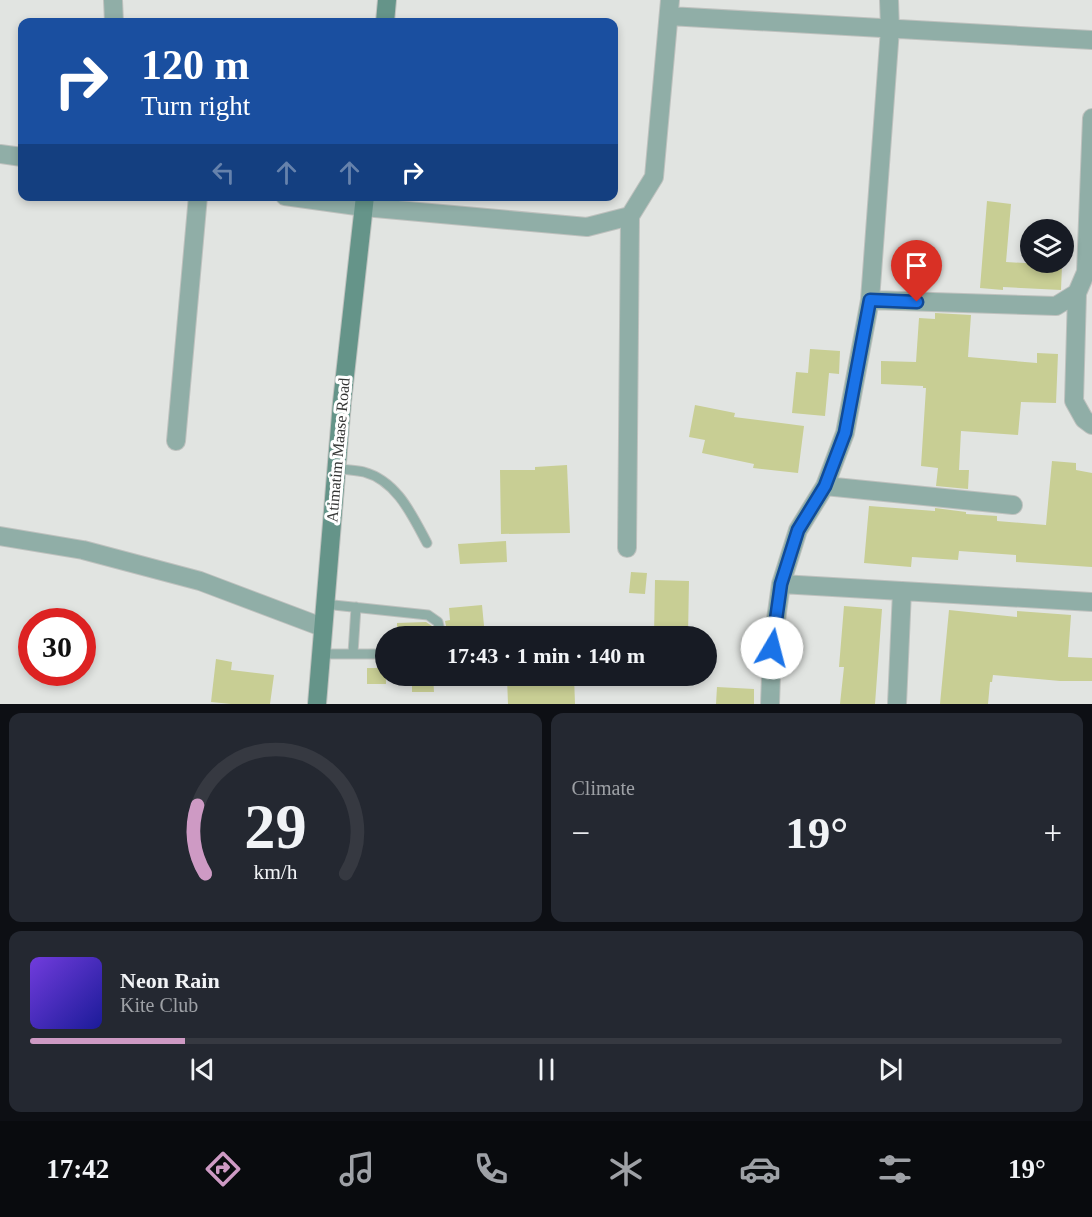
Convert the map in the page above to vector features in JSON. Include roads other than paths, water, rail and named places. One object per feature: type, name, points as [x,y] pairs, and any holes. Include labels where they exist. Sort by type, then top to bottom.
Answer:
[{"type":"main road","points":[[385,18],[387,0]]},
{"type":"main road","name":"Atimatim Maase Road","points":[[317,704],[336,468],[364,202]]},
{"type":"street","points":[[113,0],[114,18]]},
{"type":"street","points":[[770,704],[772,648],[781,584],[798,530],[825,486],[845,433],[870,300],[890,29],[889,0]]},
{"type":"street","points":[[627,548],[630,216],[654,177],[669,8],[890,29],[1092,40]]},
{"type":"street","points":[[1092,118],[1086,272],[1077,293],[1074,401],[1084,419],[1092,425]]},
{"type":"street","points":[[0,154],[18,156]]},
{"type":"street","points":[[176,441],[198,201]]},
{"type":"street","points":[[364,202],[587,226],[630,216]]},
{"type":"street","points":[[870,300],[1056,306],[1077,293]]},
{"type":"street","points":[[825,486],[1013,506]]},
{"type":"street","points":[[0,536],[83,550],[200,581],[322,627]]},
{"type":"street","points":[[781,584],[1092,602]]},
{"type":"street","points":[[897,704],[902,591]]},
{"type":"lane","points":[[336,468],[365,473],[383,482],[406,503],[427,543]]},
{"type":"lane","points":[[324,604],[428,615],[438,622],[439,626]]},
{"type":"lane","points":[[353,653],[356,607]]},
{"type":"lane","points":[[320,654],[375,654]]}]
